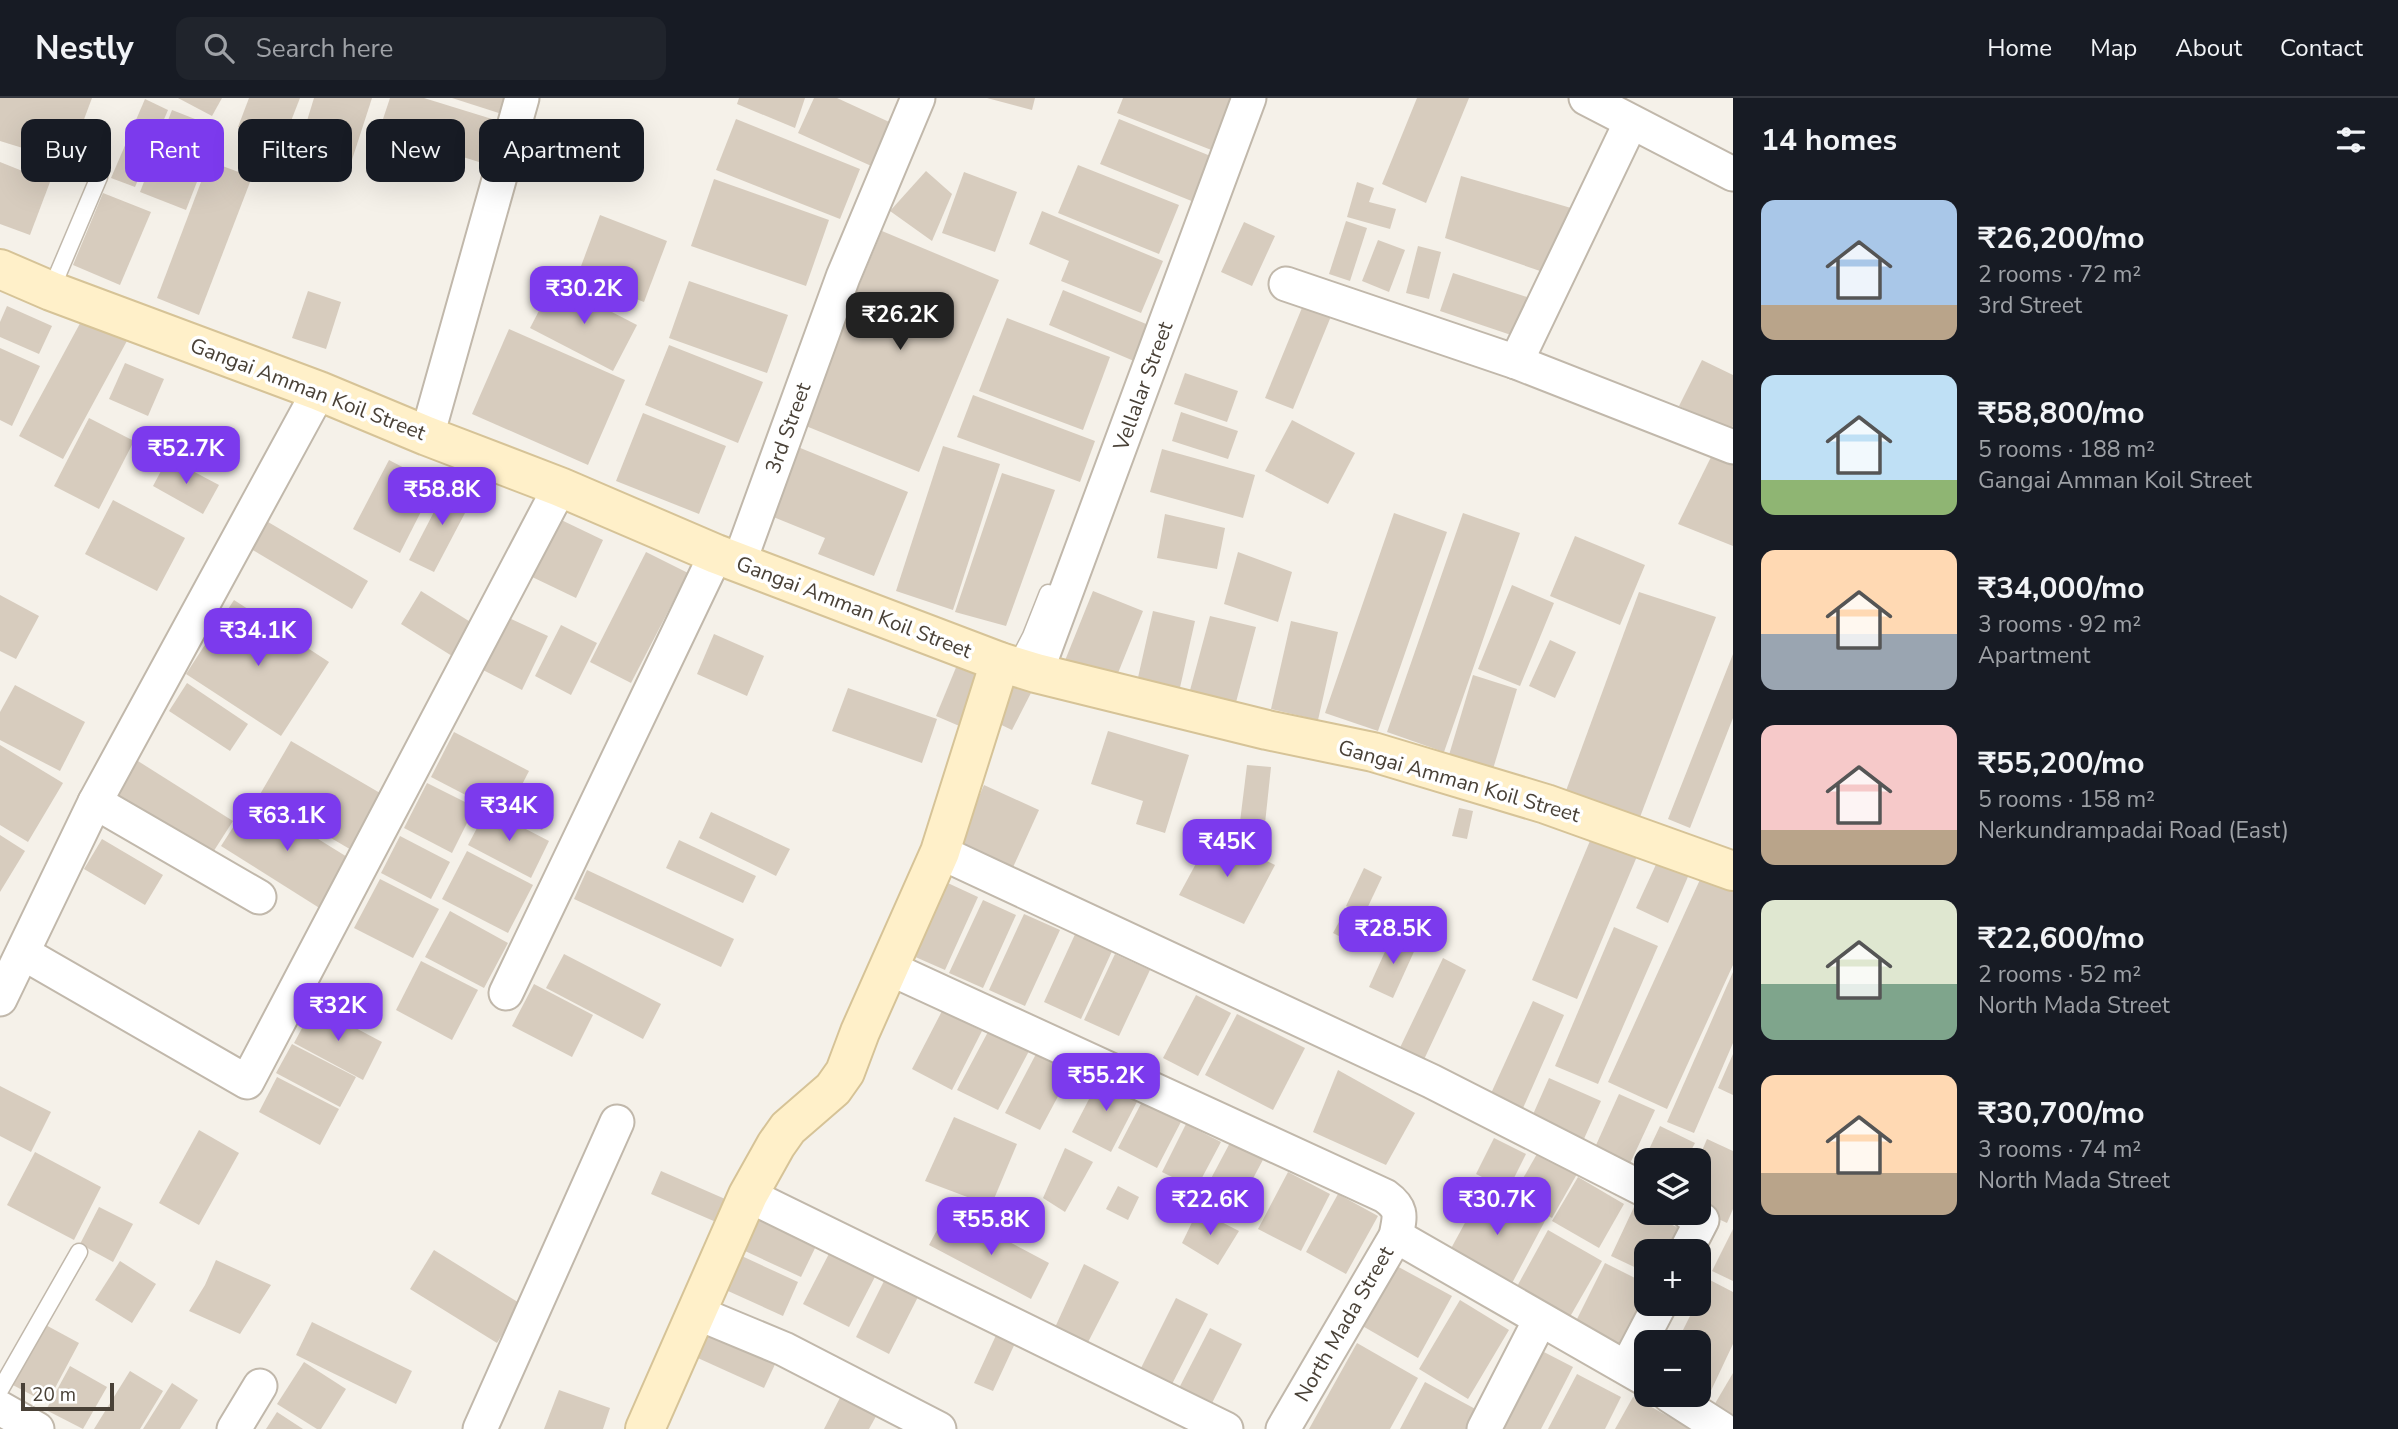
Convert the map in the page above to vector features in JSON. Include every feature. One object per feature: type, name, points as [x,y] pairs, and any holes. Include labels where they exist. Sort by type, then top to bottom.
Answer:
[{"type":"street","points":[[427,436],[522,98]]},
{"type":"street","name":"3rd Street","points":[[506,993],[727,559],[918,98]]},
{"type":"street","name":"Vellalar Street","points":[[1017,668],[1249,98]]},
{"type":"street","points":[[1586,98],[1733,174]]},
{"type":"street","points":[[1516,362],[1631,122]]},
{"type":"street","name":"Gangai Amman Koil Street","points":[[0,269],[560,487],[727,559],[1017,668],[1267,730],[1373,752],[1546,804],[1733,871]]},
{"type":"street","points":[[1286,284],[1516,362],[1733,447]]},
{"type":"street","points":[[0,999],[95,802],[319,391]]},
{"type":"street","points":[[23,953],[247,1082],[560,487]]},
{"type":"street","points":[[645,1429],[748,1195],[776,1145],[788,1128],[833,1088],[845,1072],[1017,668]]},
{"type":"street","points":[[95,802],[259,897]]},
{"type":"street","points":[[940,852],[1431,1081],[1634,1184]]},
{"type":"street","points":[[889,968],[1385,1196],[1396,1204],[1398,1226],[1540,1320],[1634,1372]]},
{"type":"street","points":[[480,1429],[617,1122]]},
{"type":"street","points":[[748,1195],[1226,1429]]},
{"type":"street","name":"North Mada Street","points":[[1283,1429],[1398,1226]]},
{"type":"street","points":[[695,1312],[784,1349],[939,1429]]},
{"type":"street","points":[[1484,1429],[1540,1320]]},
{"type":"street","points":[[234,1429],[260,1386]]},
{"type":"street","points":[[1688,1407],[1722,1429]]},
{"type":"street","points":[[0,1408],[37,1429]]},
{"type":"lane","points":[[51,291],[97,182]]},
{"type":"lane","points":[[1017,668],[1085,502]]},
{"type":"lane","points":[[0,1390],[79,1252]]},
{"type":"building","points":[[0,98],[92,98],[84,119],[21,119],[21,147],[0,141]]},
{"type":"building","points":[[178,98],[222,98],[212,116]]},
{"type":"building","points":[[249,98],[300,98],[292,119],[241,119]]},
{"type":"building","points":[[314,98],[372,98],[352,160],[352,119],[308,119]]},
{"type":"building","points":[[390,98],[424,98],[492,119],[479,119],[479,162],[465,158],[465,119],[383,119]]},
{"type":"building","points":[[452,98],[510,98],[505,115]]},
{"type":"building","points":[[739,98],[805,98],[795,128],[737,104]]},
{"type":"building","points":[[814,98],[837,98],[898,126],[878,169],[798,133]]},
{"type":"building","points":[[987,98],[1035,98],[1032,110]]},
{"type":"building","points":[[1123,98],[1241,98],[1219,153],[1117,113]]},
{"type":"building","points":[[1417,98],[1469,98],[1426,203],[1382,184]]},
{"type":"building","points":[[145,99],[168,110],[164,119],[136,119]]},
{"type":"building","points":[[172,110],[195,119],[168,119]]},
{"type":"building","points":[[736,119],[860,169],[840,219],[716,170]]},
{"type":"building","points":[[1119,119],[1213,157],[1194,202],[1100,164]]},
{"type":"building","points":[[125,145],[125,182],[137,182],[135,187],[111,178]]},
{"type":"building","points":[[0,162],[21,170],[21,182],[50,182],[30,235],[0,224]]},
{"type":"building","points":[[1078,165],[1179,205],[1159,254],[1058,213]]},
{"type":"building","points":[[224,167],[238,172],[238,182],[250,182],[199,315],[157,298],[201,182],[224,182]]},
{"type":"building","points":[[926,171],[952,194],[932,241],[890,211]]},
{"type":"building","points":[[964,172],[1017,192],[995,252],[942,233]]},
{"type":"building","points":[[1461,176],[1571,208],[1543,272],[1445,238]]},
{"type":"building","points":[[714,179],[829,220],[806,286],[691,246]]},
{"type":"building","points":[[144,182],[197,182],[186,210],[140,192]]},
{"type":"building","points":[[1357,182],[1374,188],[1369,202],[1396,209],[1390,229],[1347,217]]},
{"type":"building","points":[[103,193],[151,212],[120,285],[73,265]]},
{"type":"building","points":[[1042,211],[1163,261],[1141,313],[1061,281],[1069,261],[1029,244]]},
{"type":"building","points":[[600,215],[667,241],[644,302],[577,277]]},
{"type":"building","points":[[1346,221],[1367,228],[1350,281],[1329,274]]},
{"type":"building","points":[[1244,222],[1275,236],[1252,286],[1221,272]]},
{"type":"building","points":[[882,231],[999,280],[919,472],[801,424]]},
{"type":"building","points":[[1378,240],[1405,250],[1389,292],[1362,281]]},
{"type":"building","points":[[1418,246],[1441,252],[1429,299],[1406,293]]},
{"type":"building","points":[[1453,273],[1527,297],[1514,336],[1440,311]]},
{"type":"building","points":[[689,281],[788,315],[767,373],[669,338]]},
{"type":"building","points":[[554,282],[637,325],[613,371],[530,328]]},
{"type":"building","points":[[1063,290],[1156,328],[1141,364],[1049,325]]},
{"type":"building","points":[[308,291],[341,302],[326,349],[292,338]]},
{"type":"building","points":[[1306,298],[1334,309],[1293,409],[1265,398]]},
{"type":"building","points":[[7,306],[52,326],[39,354],[0,337],[0,322]]},
{"type":"building","points":[[84,316],[128,339],[63,459],[19,436]]},
{"type":"building","points":[[1007,318],[1110,357],[1083,430],[979,391]]},
{"type":"building","points":[[509,329],[625,380],[588,465],[472,414]]},
{"type":"building","points":[[669,345],[763,382],[738,443],[645,405]]},
{"type":"building","points":[[0,348],[40,366],[12,426],[0,420]]},
{"type":"building","points":[[1702,360],[1733,375],[1731,431],[1679,406]]},
{"type":"building","points":[[125,363],[164,379],[148,416],[109,399]]},
{"type":"building","points":[[1185,373],[1238,391],[1227,422],[1174,404]]},
{"type":"building","points":[[973,395],[1095,441],[1080,482],[957,437]]},
{"type":"building","points":[[1181,412],[1238,431],[1228,459],[1172,441]]},
{"type":"building","points":[[643,413],[726,446],[699,514],[616,481]]},
{"type":"building","points":[[89,418],[134,441],[99,509],[54,486]]},
{"type":"building","points":[[1292,420],[1355,453],[1328,504],[1265,471]]},
{"type":"building","points":[[793,445],[908,492],[874,576],[818,554],[825,538],[766,514]]},
{"type":"building","points":[[943,446],[1000,464],[953,610],[896,591]]},
{"type":"building","points":[[1162,449],[1255,475],[1243,518],[1150,492]]},
{"type":"building","points":[[1713,453],[1733,462],[1733,546],[1678,524]]},
{"type":"building","points":[[168,458],[219,485],[203,514],[153,486]]},
{"type":"building","points":[[389,460],[435,484],[400,553],[353,529]]},
{"type":"building","points":[[1002,473],[1055,490],[1006,626],[955,612]]},
{"type":"building","points":[[450,481],[475,494],[434,572],[409,560]]},
{"type":"building","points":[[113,500],[185,538],[157,591],[85,554]]},
{"type":"building","points":[[1394,513],[1447,532],[1378,731],[1325,713]]},
{"type":"building","points":[[1463,513],[1520,533],[1444,752],[1387,732]]},
{"type":"building","points":[[1165,514],[1225,528],[1217,569],[1157,558]]},
{"type":"building","points":[[555,517],[603,540],[576,598],[528,575]]},
{"type":"building","points":[[263,519],[368,581],[352,609],[246,546]]},
{"type":"building","points":[[1575,536],[1645,565],[1620,625],[1550,596]]},
{"type":"building","points":[[646,552],[688,573],[631,683],[590,662]]},
{"type":"building","points":[[1238,552],[1292,572],[1278,622],[1224,604]]},
{"type":"building","points":[[1512,585],[1554,603],[1520,686],[1478,669]]},
{"type":"building","points":[[421,591],[472,623],[452,656],[401,624]]},
{"type":"building","points":[[1093,591],[1143,611],[1114,683],[1064,663]]},
{"type":"building","points":[[1639,592],[1716,617],[1637,825],[1563,799]]},
{"type":"building","points":[[0,595],[39,616],[16,659],[0,651]]},
{"type":"building","points":[[234,600],[329,662],[281,736],[186,674]]},
{"type":"building","points":[[1153,611],[1195,621],[1179,692],[1137,682]]},
{"type":"building","points":[[1210,616],[1256,627],[1235,706],[1189,694]]},
{"type":"building","points":[[509,618],[548,636],[522,690],[483,670]]},
{"type":"building","points":[[1291,621],[1338,632],[1318,720],[1271,709]]},
{"type":"building","points":[[561,625],[597,643],[571,695],[535,676]]},
{"type":"building","points":[[714,634],[764,656],[747,696],[697,674]]},
{"type":"building","points":[[1550,640],[1576,652],[1555,698],[1529,686]]},
{"type":"building","points":[[1733,654],[1733,718],[1690,828],[1668,819]]},
{"type":"building","points":[[957,665],[985,678],[964,728],[936,716]]},
{"type":"building","points":[[1473,675],[1517,689],[1493,769],[1449,755]]},
{"type":"building","points":[[1007,677],[1034,687],[1012,730],[993,721]]},
{"type":"building","points":[[187,683],[248,724],[230,751],[169,711]]},
{"type":"building","points":[[15,685],[85,722],[60,771],[0,740],[0,712]]},
{"type":"building","points":[[848,688],[937,719],[922,763],[832,731]]},
{"type":"building","points":[[1108,731],[1189,755],[1165,833],[1136,824],[1143,801],[1091,784]]},
{"type":"building","points":[[454,732],[529,771],[506,816],[431,777]]},
{"type":"building","points":[[291,741],[392,800],[360,855],[259,796]]},
{"type":"building","points":[[0,745],[63,783],[28,842],[0,825]]},
{"type":"building","points":[[130,756],[233,821],[208,860],[106,795]]},
{"type":"building","points":[[1247,765],[1271,767],[1264,833],[1239,830]]},
{"type":"building","points":[[427,783],[475,807],[452,853],[404,828]]},
{"type":"building","points":[[984,785],[1039,810],[1010,874],[956,850]]},
{"type":"building","points":[[252,798],[352,860],[321,909],[221,846]]},
{"type":"building","points":[[529,800],[552,812],[542,830],[519,818]]},
{"type":"building","points":[[1459,808],[1473,811],[1467,839],[1452,836]]},
{"type":"building","points":[[487,809],[549,841],[531,878],[468,845]]},
{"type":"building","points":[[711,812],[790,849],[776,876],[699,838]]},
{"type":"building","points":[[1212,834],[1275,865],[1244,924],[1179,895]]},
{"type":"building","points":[[0,835],[25,851],[0,892]]},
{"type":"building","points":[[400,836],[450,862],[431,899],[381,873]]},
{"type":"building","points":[[1592,836],[1638,854],[1577,999],[1532,980]]},
{"type":"building","points":[[102,839],[163,875],[145,905],[84,869]]},
{"type":"building","points":[[679,840],[756,876],[743,903],[666,868]]},
{"type":"building","points":[[467,851],[533,885],[508,933],[442,899]]},
{"type":"building","points":[[1659,858],[1690,872],[1668,923],[1636,908]]},
{"type":"building","points":[[1364,868],[1382,877],[1364,915],[1346,906]]},
{"type":"building","points":[[587,870],[734,939],[721,967],[574,899]]},
{"type":"building","points":[[1703,873],[1733,887],[1733,965],[1667,1109],[1608,1082]]},
{"type":"building","points":[[937,878],[978,897],[945,970],[904,952]]},
{"type":"building","points":[[380,879],[439,909],[413,958],[354,928]]},
{"type":"building","points":[[983,900],[1016,915],[983,988],[949,973]]},
{"type":"building","points":[[450,911],[508,943],[484,988],[425,957]]},
{"type":"building","points":[[1345,911],[1372,925],[1360,947],[1333,933]]},
{"type":"building","points":[[1024,914],[1060,930],[1025,1006],[989,990]]},
{"type":"building","points":[[1614,927],[1658,946],[1598,1084],[1555,1066]]},
{"type":"building","points":[[1077,930],[1114,947],[1081,1019],[1044,1002]]},
{"type":"building","points":[[1393,934],[1417,945],[1393,998],[1369,987]]},
{"type":"building","points":[[564,954],[661,1004],[643,1039],[546,988]]},
{"type":"building","points":[[1115,954],[1150,970],[1119,1036],[1084,1020]]},
{"type":"building","points":[[1443,958],[1466,970],[1420,1068],[1396,1056]]},
{"type":"building","points":[[421,961],[478,990],[452,1040],[396,1010]]},
{"type":"building","points":[[1733,972],[1733,1043],[1694,1133],[1667,1122]]},
{"type":"building","points":[[534,984],[593,1015],[572,1057],[512,1026]]},
{"type":"building","points":[[1196,995],[1231,1013],[1198,1076],[1163,1058]]},
{"type":"building","points":[[1533,1001],[1564,1015],[1520,1115],[1488,1100]]},
{"type":"building","points":[[314,1006],[382,1042],[363,1080],[294,1043]]},
{"type":"building","points":[[942,1011],[982,1031],[952,1090],[912,1069]]},
{"type":"building","points":[[1237,1014],[1305,1048],[1273,1110],[1205,1075]]},
{"type":"building","points":[[989,1030],[1029,1051],[998,1110],[957,1090]]},
{"type":"building","points":[[292,1044],[356,1077],[340,1107],[276,1073]]},
{"type":"building","points":[[1036,1054],[1071,1072],[1040,1130],[1005,1113]]},
{"type":"building","points":[[1733,1054],[1733,1095],[1718,1088]]},
{"type":"building","points":[[1338,1070],[1415,1113],[1386,1165],[1313,1132]]},
{"type":"building","points":[[1102,1074],[1141,1094],[1111,1152],[1072,1132]]},
{"type":"building","points":[[277,1077],[339,1109],[320,1145],[259,1112]]},
{"type":"building","points":[[1549,1078],[1601,1101],[1583,1141],[1531,1119]]},
{"type":"building","points":[[0,1086],[51,1112],[31,1152],[0,1136]]},
{"type":"building","points":[[1619,1094],[1655,1110],[1637,1148],[1634,1148],[1634,1155],[1627,1170],[1592,1154]]},
{"type":"building","points":[[1145,1096],[1184,1116],[1157,1168],[1118,1148]]},
{"type":"building","points":[[954,1117],[1017,1144],[991,1206],[925,1181]]},
{"type":"building","points":[[1186,1124],[1221,1142],[1196,1189],[1162,1172]]},
{"type":"building","points":[[1660,1126],[1695,1143],[1692,1148],[1650,1148]]},
{"type":"building","points":[[199,1130],[239,1153],[199,1225],[159,1203]]},
{"type":"building","points":[[1494,1138],[1526,1154],[1508,1190],[1476,1174]]},
{"type":"building","points":[[1232,1139],[1265,1156],[1240,1203],[1207,1186]]},
{"type":"building","points":[[1707,1139],[1733,1151],[1733,1209],[1727,1223],[1711,1216],[1711,1148],[1703,1148]]},
{"type":"building","points":[[1065,1148],[1093,1162],[1065,1212],[1043,1198]]},
{"type":"building","points":[[35,1152],[101,1187],[74,1240],[7,1205]]},
{"type":"building","points":[[1538,1152],[1577,1174],[1552,1218],[1513,1196]]},
{"type":"building","points":[[661,1171],[732,1202],[723,1225],[651,1194]]},
{"type":"building","points":[[1288,1172],[1330,1194],[1301,1251],[1258,1229]]},
{"type":"building","points":[[1578,1177],[1624,1204],[1599,1248],[1552,1221]]},
{"type":"building","points":[[1118,1186],[1139,1197],[1128,1220],[1106,1209]]},
{"type":"building","points":[[1485,1186],[1546,1219],[1510,1287],[1448,1254]]},
{"type":"building","points":[[1338,1194],[1378,1216],[1346,1274],[1306,1252]]},
{"type":"building","points":[[99,1207],[133,1224],[113,1262],[80,1244]]},
{"type":"building","points":[[1634,1207],[1634,1225],[1672,1225],[1683,1230],[1679,1239],[1634,1239],[1634,1267],[1611,1256]]},
{"type":"building","points":[[1198,1210],[1239,1231],[1218,1265],[1182,1243]]},
{"type":"building","points":[[747,1212],[817,1244],[801,1277],[732,1245]]},
{"type":"building","points":[[944,1217],[979,1236],[983,1228],[1049,1263],[1031,1299],[929,1245]]},
{"type":"building","points":[[1733,1229],[1733,1281],[1712,1271]]},
{"type":"building","points":[[1548,1230],[1602,1261],[1567,1322],[1514,1292]]},
{"type":"building","points":[[833,1246],[879,1269],[849,1327],[803,1304]]},
{"type":"building","points":[[434,1250],[521,1304],[497,1343],[410,1289]]},
{"type":"building","points":[[733,1252],[798,1282],[783,1316],[717,1286]]},
{"type":"building","points":[[216,1260],[271,1285],[240,1334],[189,1311]]},
{"type":"building","points":[[120,1261],[156,1284],[132,1323],[95,1300]]},
{"type":"building","points":[[1605,1263],[1634,1278],[1634,1316],[1642,1316],[1626,1354],[1573,1327]]},
{"type":"building","points":[[1084,1264],[1119,1282],[1084,1350],[1052,1334]]},
{"type":"building","points":[[1393,1264],[1452,1296],[1418,1358],[1359,1324]]},
{"type":"building","points":[[886,1277],[919,1295],[889,1354],[856,1337]]},
{"type":"building","points":[[1711,1281],[1733,1292],[1733,1344],[1711,1391],[1711,1330],[1683,1330],[1690,1316],[1711,1316]]},
{"type":"building","points":[[1176,1298],[1208,1314],[1171,1386],[1140,1370]]},
{"type":"building","points":[[1460,1300],[1509,1330],[1468,1399],[1419,1369]]},
{"type":"building","points":[[312,1322],[412,1371],[396,1404],[296,1355]]},
{"type":"building","points":[[42,1323],[79,1343],[47,1403],[9,1383]]},
{"type":"building","points":[[702,1326],[777,1360],[764,1388],[689,1354]]},
{"type":"building","points":[[1210,1328],[1242,1344],[1210,1407],[1178,1390]]},
{"type":"building","points":[[998,1331],[1017,1339],[993,1391],[974,1383]]},
{"type":"building","points":[[1357,1343],[1418,1378],[1390,1429],[1309,1429]]},
{"type":"building","points":[[1542,1351],[1573,1367],[1541,1429],[1501,1429]]},
{"type":"building","points":[[304,1362],[346,1389],[321,1429],[277,1404]]},
{"type":"building","points":[[70,1366],[107,1387],[83,1429],[46,1410]]},
{"type":"building","points":[[130,1371],[163,1391],[140,1429],[94,1429]]},
{"type":"building","points":[[1733,1373],[1733,1418],[1713,1407]]},
{"type":"building","points":[[1577,1374],[1621,1397],[1605,1429],[1548,1429]]},
{"type":"building","points":[[1425,1382],[1481,1412],[1472,1429],[1400,1429]]},
{"type":"building","points":[[172,1383],[198,1400],[180,1429],[143,1429]]},
{"type":"building","points":[[559,1390],[610,1408],[603,1429],[544,1429]]},
{"type":"building","points":[[844,1390],[880,1409],[869,1429],[824,1429]]},
{"type":"building","points":[[1633,1397],[1634,1407],[1651,1407],[1688,1427],[1687,1429],[1615,1429]]},
{"type":"building","points":[[277,1412],[303,1429],[266,1429]]}]
